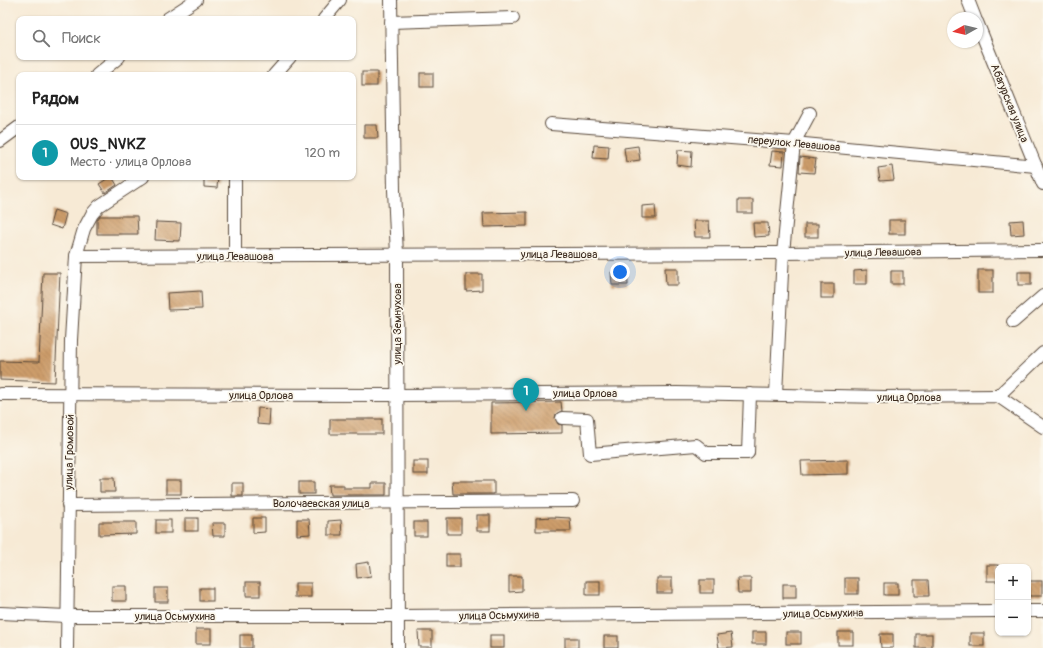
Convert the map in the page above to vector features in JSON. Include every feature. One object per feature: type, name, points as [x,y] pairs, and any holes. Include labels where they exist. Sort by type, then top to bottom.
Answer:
[{"type":"street","points":[[172,16],[196,0]]},
{"type":"street","points":[[327,16],[340,0]]},
{"type":"street","name":"улица Земнухова","points":[[391,0],[394,190],[397,255],[398,648]]},
{"type":"street","points":[[968,0],[973,12]]},
{"type":"street","points":[[391,22],[513,18]]},
{"type":"street","name":"Абагурская улица","points":[[983,37],[1043,184]]},
{"type":"street","points":[[101,72],[115,60]]},
{"type":"street","points":[[277,72],[287,60]]},
{"type":"street","points":[[776,394],[783,253],[794,143],[810,113]]},
{"type":"street","name":"переулок Левашова","points":[[551,124],[794,143],[1036,166]]},
{"type":"street","points":[[0,141],[16,129]]},
{"type":"street","name":"улица Громовой","points":[[67,648],[71,340],[76,256],[84,229],[92,214],[99,206],[138,180]]},
{"type":"street","points":[[235,180],[235,255]]},
{"type":"street","name":"улица Левашова","points":[[76,256],[783,253],[1043,250]]},
{"type":"street","points":[[1013,322],[1043,296]]},
{"type":"street","points":[[1043,353],[998,396],[1043,427]]},
{"type":"street","name":"улица Орлова","points":[[0,394],[397,395],[576,393],[776,394],[884,397],[998,396]]},
{"type":"street","points":[[562,418],[586,419],[590,454],[696,445],[706,453],[748,453],[750,394]]},
{"type":"street","name":"Волочаевская улица","points":[[68,505],[573,501]]},
{"type":"street","name":"улица Осьмухина","points":[[0,613],[67,616],[398,616],[995,611]]},
{"type":"street","points":[[1031,611],[1043,611]]},
{"type":"building","points":[[362,72],[377,72],[377,86],[362,86]]},
{"type":"building","points":[[420,73],[433,73],[433,87],[420,87]]},
{"type":"building","points":[[364,125],[377,125],[378,138],[364,138]]},
{"type":"building","points":[[594,145],[609,146],[608,159],[593,158]]},
{"type":"building","points":[[638,146],[640,160],[626,162],[624,148]]},
{"type":"building","points":[[678,150],[692,151],[691,167],[677,165]]},
{"type":"building","points":[[772,151],[784,152],[783,166],[770,165]]},
{"type":"building","points":[[800,157],[816,159],[814,173],[799,172]]},
{"type":"building","points":[[892,166],[894,180],[880,181],[878,168]]},
{"type":"building","points":[[105,180],[114,180],[117,185],[105,193],[99,184]]},
{"type":"building","points":[[204,180],[218,180],[217,188],[204,187]]},
{"type":"building","points":[[738,200],[753,200],[753,213],[738,213]]},
{"type":"building","points":[[655,205],[656,218],[642,218],[642,206]]},
{"type":"building","points":[[54,210],[66,214],[62,229],[50,225]]},
{"type":"building","points":[[527,212],[527,226],[484,227],[483,213]]},
{"type":"building","points":[[100,216],[137,216],[138,234],[97,234],[97,220]]},
{"type":"building","points":[[889,220],[905,220],[905,234],[889,234]]},
{"type":"building","points":[[1023,220],[1024,234],[1011,235],[1010,221]]},
{"type":"building","points":[[694,221],[709,221],[710,237],[695,237]]},
{"type":"building","points":[[156,222],[181,223],[180,241],[155,240]]},
{"type":"building","points":[[753,223],[768,223],[769,236],[754,237]]},
{"type":"building","points":[[805,224],[818,224],[818,237],[805,237]]},
{"type":"building","points":[[665,268],[678,268],[678,285],[666,285]]},
{"type":"building","points":[[867,270],[867,284],[854,284],[854,271]]},
{"type":"building","points":[[978,270],[993,270],[993,293],[978,293]]},
{"type":"building","points":[[627,271],[628,285],[612,285],[611,272]]},
{"type":"building","points":[[891,271],[903,271],[903,284],[891,284]]},
{"type":"building","points":[[1018,272],[1031,272],[1031,285],[1018,285]]},
{"type":"building","points":[[43,273],[60,273],[55,382],[0,380],[0,361],[39,362]]},
{"type":"building","points":[[466,274],[482,274],[482,290],[466,291]]},
{"type":"building","points":[[821,284],[834,284],[834,298],[821,298]]},
{"type":"building","points":[[201,291],[202,309],[168,310],[167,293]]},
{"type":"building","points":[[561,402],[562,411],[556,414],[555,418],[558,424],[562,425],[562,433],[491,434],[491,403]]},
{"type":"building","points":[[258,408],[270,409],[269,425],[257,424]]},
{"type":"building","points":[[330,419],[382,419],[382,434],[330,434]]},
{"type":"building","points":[[848,460],[848,474],[802,475],[801,461]]},
{"type":"building","points":[[413,461],[428,461],[428,474],[413,474]]},
{"type":"building","points":[[100,478],[114,478],[115,492],[100,492]]},
{"type":"building","points":[[166,480],[181,480],[181,494],[166,494]]},
{"type":"building","points":[[452,481],[494,481],[494,494],[453,494]]},
{"type":"building","points":[[299,482],[314,482],[314,494],[299,494]]},
{"type":"building","points":[[232,483],[243,483],[243,496],[232,496]]},
{"type":"building","points":[[372,483],[386,483],[386,495],[330,495],[329,485],[344,485],[344,488],[372,488]]},
{"type":"building","points":[[477,515],[490,515],[490,531],[477,531]]},
{"type":"building","points":[[185,518],[198,518],[198,531],[185,531]]},
{"type":"building","points":[[253,518],[265,518],[265,532],[253,533]]},
{"type":"building","points":[[447,518],[461,518],[461,534],[447,534]]},
{"type":"building","points":[[536,518],[570,518],[571,531],[536,531]]},
{"type":"building","points":[[297,519],[309,519],[310,534],[297,535]]},
{"type":"building","points":[[156,520],[171,520],[171,533],[156,533]]},
{"type":"building","points":[[341,520],[342,535],[328,535],[328,521]]},
{"type":"building","points":[[99,522],[136,522],[136,534],[99,535]]},
{"type":"building","points":[[414,522],[427,522],[427,536],[414,536]]},
{"type":"building","points":[[212,523],[225,523],[225,536],[213,536]]},
{"type":"building","points":[[446,554],[460,554],[460,567],[446,567]]},
{"type":"building","points":[[369,562],[371,576],[357,578],[356,564]]},
{"type":"building","points":[[987,565],[995,565],[995,581],[987,581]]},
{"type":"building","points":[[509,576],[522,576],[522,591],[509,592]]},
{"type":"building","points":[[657,578],[672,578],[672,593],[657,593]]},
{"type":"building","points":[[737,578],[751,578],[751,593],[738,593]]},
{"type":"building","points":[[845,578],[858,578],[858,594],[845,594]]},
{"type":"building","points":[[700,580],[714,580],[714,593],[700,593]]},
{"type":"building","points":[[914,580],[928,580],[929,596],[914,596]]},
{"type":"building","points":[[586,581],[600,581],[600,595],[586,595]]},
{"type":"building","points":[[1031,581],[1042,581],[1042,596],[1031,596]]},
{"type":"building","points":[[246,582],[260,582],[260,596],[246,596]]},
{"type":"building","points":[[295,583],[311,583],[311,597],[295,597]]},
{"type":"building","points":[[884,583],[898,583],[898,595],[884,595]]},
{"type":"building","points":[[783,584],[796,584],[796,598],[783,598]]},
{"type":"building","points":[[112,586],[126,586],[126,601],[112,601]]},
{"type":"building","points":[[155,588],[168,588],[168,602],[155,602]]},
{"type":"building","points":[[200,588],[213,588],[213,601],[200,601]]},
{"type":"building","points":[[196,629],[211,629],[211,644],[196,644]]},
{"type":"building","points":[[418,631],[432,631],[432,647],[419,647]]},
{"type":"building","points":[[752,632],[766,632],[766,644],[752,644]]},
{"type":"building","points":[[786,632],[801,632],[801,644],[786,644]]},
{"type":"building","points":[[838,632],[853,632],[853,645],[838,645]]},
{"type":"building","points":[[731,633],[733,647],[719,648],[717,635]]},
{"type":"building","points":[[970,633],[984,633],[984,646],[970,646]]},
{"type":"building","points":[[880,634],[893,634],[893,648],[881,648]]},
{"type":"building","points":[[916,634],[932,634],[932,648],[916,648]]},
{"type":"building","points":[[240,635],[252,635],[252,648],[240,648]]},
{"type":"building","points":[[490,635],[504,635],[504,648],[490,648]]},
{"type":"building","points":[[604,636],[618,636],[618,648],[604,648]]},
{"type":"building","points":[[565,638],[578,638],[578,648],[565,648]]},
{"type":"place","name":"OUS_NVKZ","points":[[526,411]]}]
